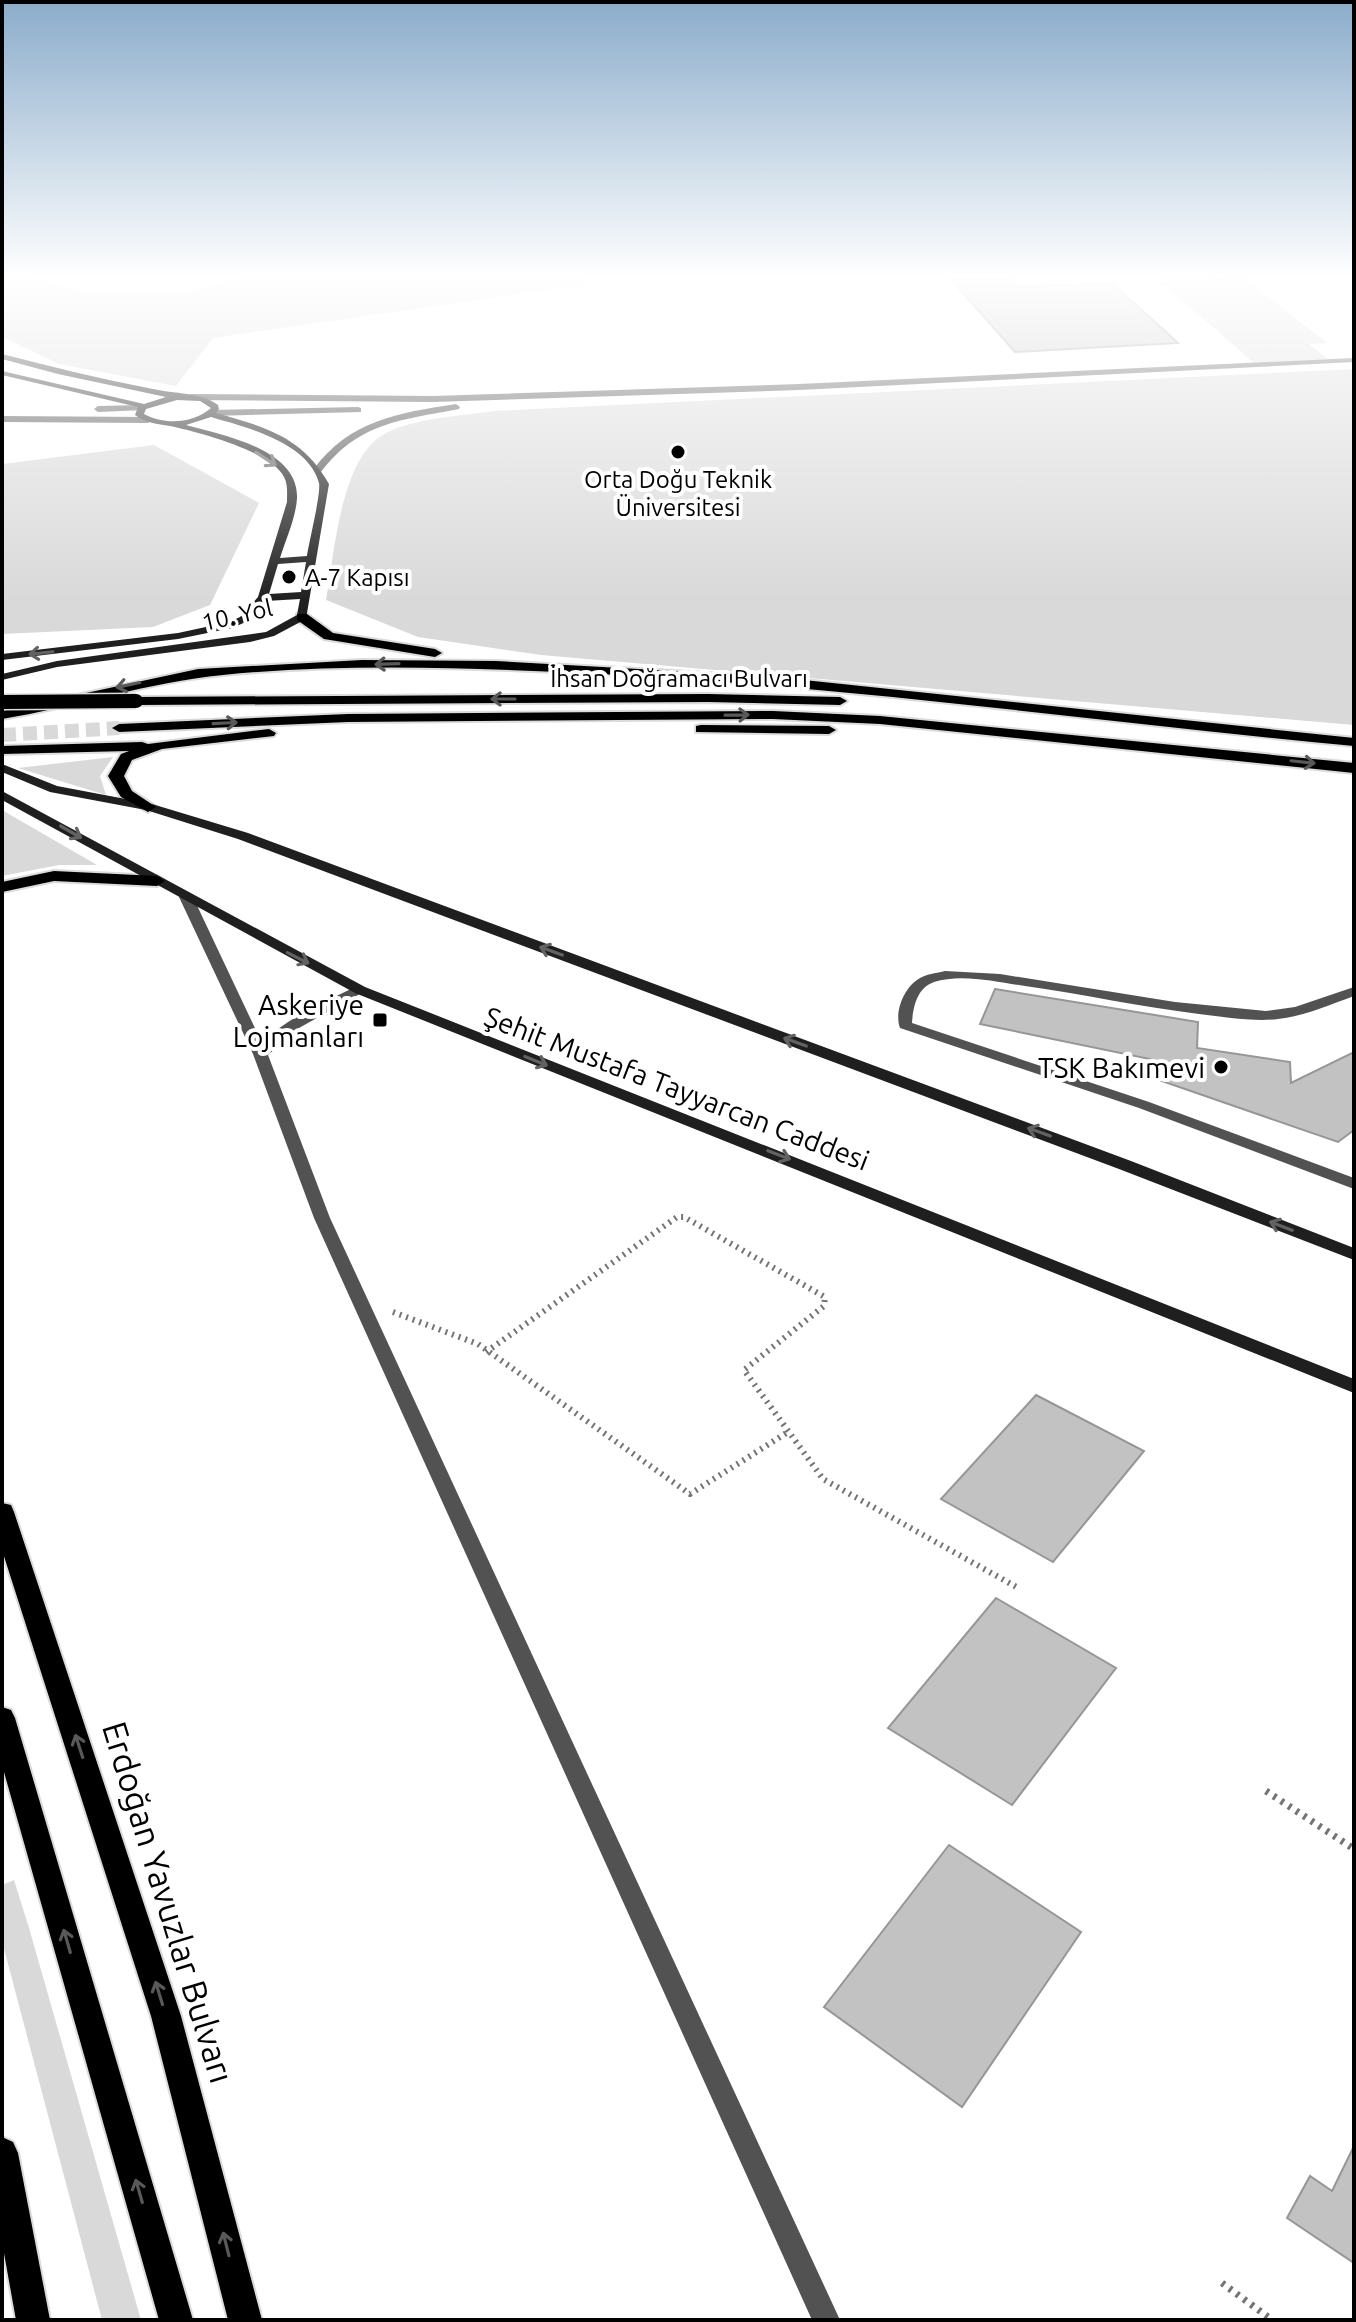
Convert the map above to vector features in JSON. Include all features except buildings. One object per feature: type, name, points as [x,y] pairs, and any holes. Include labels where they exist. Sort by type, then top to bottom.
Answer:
[{"type":"main road","points":[[302,617],[316,630],[355,642],[530,666]]},
{"type":"main road","points":[[2,715],[128,684],[225,670],[412,663],[530,666],[787,683],[1301,737]]},
{"type":"main road","name":"İhsan Doğramacı Bulvarı","points":[[2,702],[777,699],[871,702],[1354,742]]},
{"type":"main road","name":"İhsan Doğramacı Bulvarı","points":[[119,728],[348,718],[773,715],[880,720],[1354,768]]},
{"type":"main road","points":[[2,750],[160,745],[290,731],[820,730],[1256,757]]},
{"type":"main road","points":[[148,807],[126,794],[116,776],[126,757],[160,745]]},
{"type":"main road","points":[[2,887],[54,876],[157,881]]},
{"type":"main road","name":"Erdoğan Yavuzlar Bulvarı","points":[[2,1512],[166,2016],[245,2320]]},
{"type":"main road","points":[[2,1718],[176,2320]]},
{"type":"main road","points":[[2,2153],[31,2310]]},
{"type":"main road","points":[[2,2207],[31,2310]]},
{"type":"street","points":[[49,384],[142,407]]},
{"type":"street","points":[[117,384],[177,397],[433,399],[858,384]]},
{"type":"street","points":[[211,414],[459,406],[899,384]]},
{"type":"street","points":[[41,418],[84,409],[142,407],[177,397]]},
{"type":"street","name":"10. Yol","points":[[191,397],[214,405],[211,414]]},
{"type":"street","points":[[318,470],[330,451],[346,437],[403,415],[459,406]]},
{"type":"street","points":[[142,407],[139,415],[148,420]]},
{"type":"street","name":"10. Yol","points":[[2,677],[57,664],[250,639],[279,630],[302,617],[324,484],[318,470],[303,453],[275,433],[211,414],[168,423]]},
{"type":"street","points":[[2,419],[148,420]]},
{"type":"street","name":"10. Yol","points":[[2,657],[210,631],[244,619],[263,598],[277,561],[292,502],[292,485],[286,472],[249,448],[168,423],[148,420]]},
{"type":"street","points":[[277,561],[311,559]]},
{"type":"street","points":[[263,598],[306,595]]},
{"type":"street","points":[[2,768],[54,789],[148,807],[258,841],[1125,1165],[1354,1254]]},
{"type":"street","name":"Şehit Mustafa Tayyarcan Caddesi","points":[[2,795],[360,990],[1354,1386]]},
{"type":"street","points":[[186,897],[260,1054],[322,1218],[826,2320]]},
{"type":"street","points":[[1354,991],[1271,1015],[1149,1003],[1014,980],[945,976],[928,979],[917,987],[905,1015],[905,1025],[1144,1105],[1354,1184]]},
{"type":"street","points":[[260,1054],[276,1035],[304,1016],[360,990]]},
{"type":"path","points":[[486,1352],[677,1217],[684,1217],[825,1297],[824,1306],[744,1370],[823,1479],[1020,1589]]},
{"type":"path","points":[[359,1299],[478,1344],[690,1494],[788,1432]]},
{"type":"path","points":[[1266,1791],[1354,1849]]},
{"type":"path","points":[[1222,2283],[1272,2320]]},
{"type":"shaded area","points":[[1040,384],[1354,384],[1354,725],[541,655],[418,637],[326,600],[347,491],[365,452],[377,439],[402,426],[495,411]]},
{"type":"shaded area","points":[[154,445],[259,503],[210,605],[153,627],[2,634],[2,464]]},
{"type":"shaded area","points":[[113,757],[100,776],[106,795],[18,768]]},
{"type":"shaded area","points":[[2,810],[97,865],[59,865],[2,876]]},
{"type":"shaded area","points":[[14,1880],[141,2320],[102,2320],[2,1941],[2,1885]]},
{"type":"tunnel","points":[[2,735],[119,728]]},
{"type":"place","name":"Orta Doğu Teknik Üniversitesi","points":[[678,452]]},
{"type":"place","name":"A-7 Kapısı","points":[[289,577]]},
{"type":"place","name":"Askeriye Lojmanları","points":[[380,1020]]},
{"type":"place","name":"TSK Bakımevi","points":[[1221,1067]]}]
